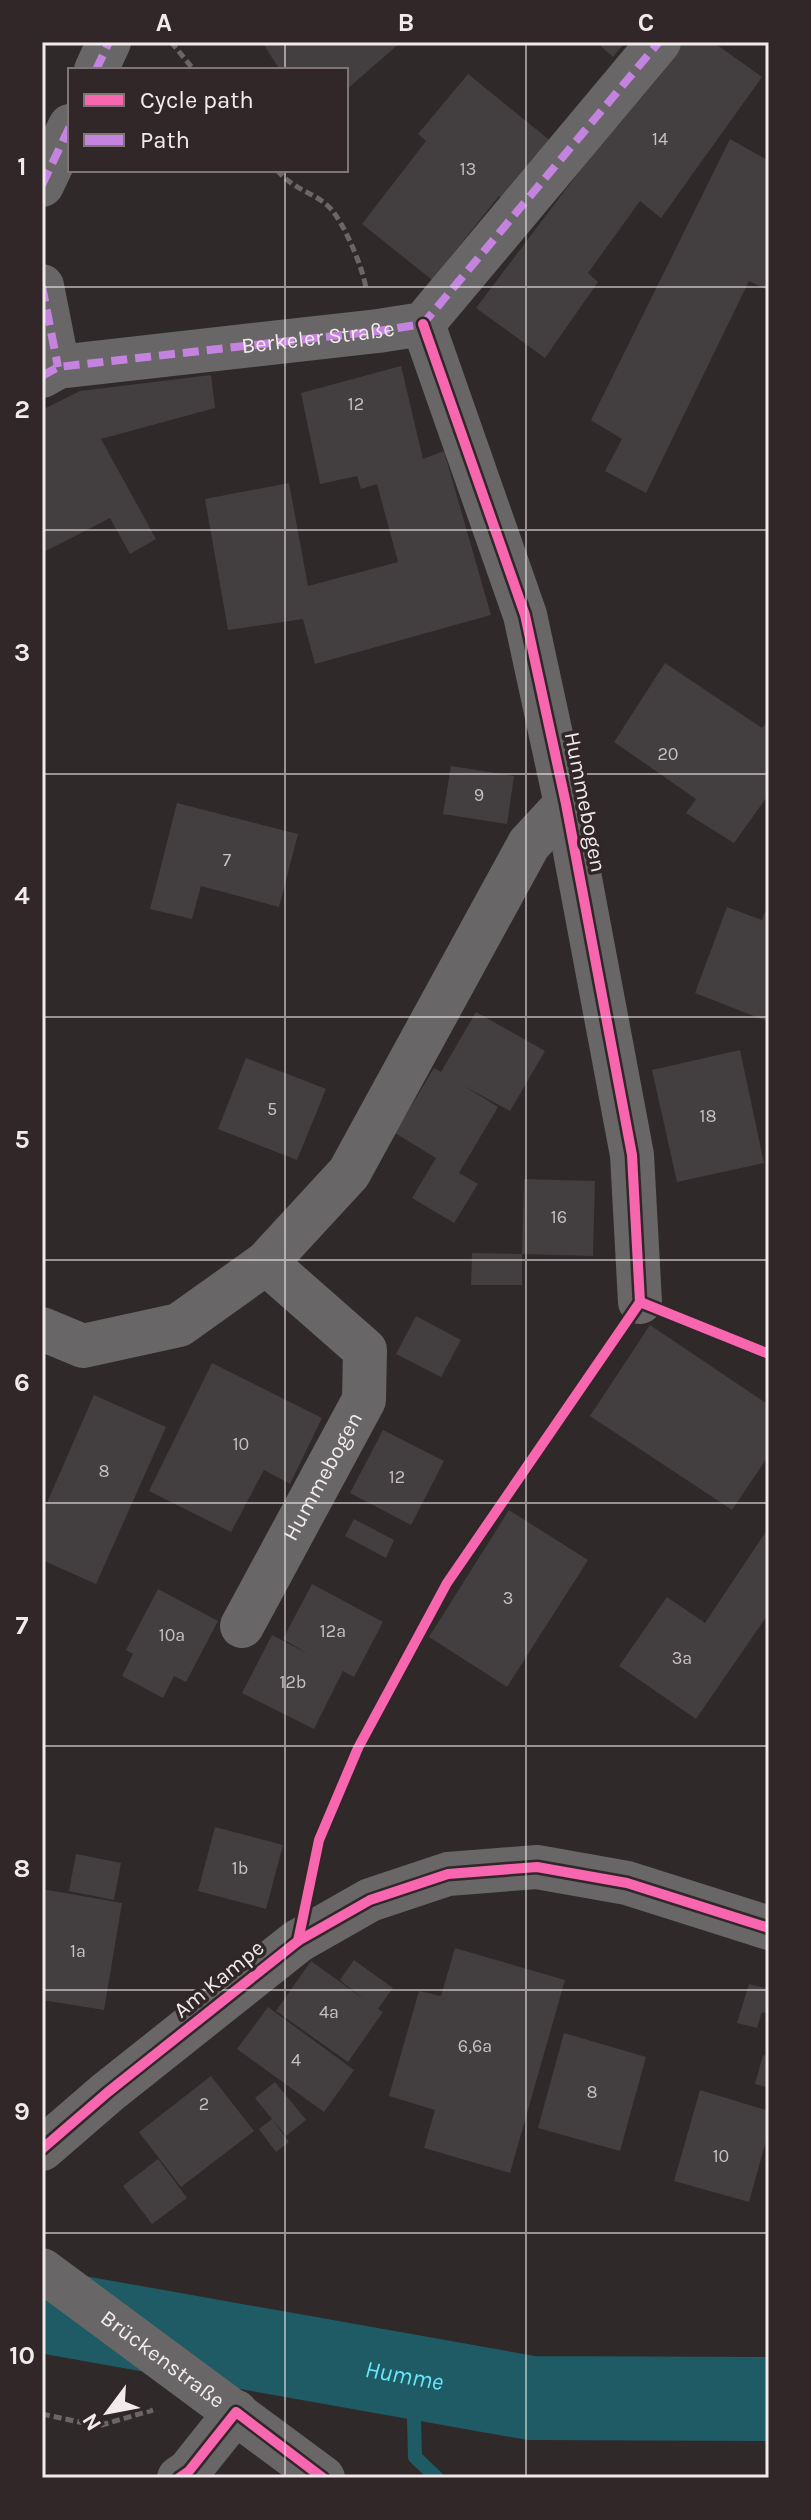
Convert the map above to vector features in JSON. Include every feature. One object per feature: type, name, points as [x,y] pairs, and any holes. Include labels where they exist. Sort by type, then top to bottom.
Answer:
[{"type":"street","points":[[97,68],[109,42]]},
{"type":"street","name":"Berkeler Straße","points":[[50,371],[423,324],[659,42]]},
{"type":"street","points":[[42,185],[68,130]]},
{"type":"street","points":[[42,286],[50,371]]},
{"type":"street","name":"Hummebogen","points":[[423,324],[525,615],[566,804],[632,1155],[640,1302]]},
{"type":"street","name":"Hummebogen","points":[[42,1329],[83,1346],[179,1325],[266,1263],[349,1173],[529,844],[566,804]]},
{"type":"street","name":"Hummebogen","points":[[242,1626],[364,1400],[365,1350],[266,1263]]},
{"type":"street","name":"Am Kampe","points":[[42,2149],[108,2092],[298,1941],[370,1900],[448,1874],[537,1867],[627,1883],[769,1928]]},
{"type":"street","name":"Brückenstraße","points":[[42,2270],[323,2478]]},
{"type":"street","points":[[179,2478],[189,2471],[236,2412]]},
{"type":"path","points":[[171,42],[192,68]]},
{"type":"path","points":[[279,172],[288,183],[330,207],[356,252],[367,293]]},
{"type":"path","points":[[42,2414],[98,2426],[153,2410],[186,2376]]},
{"type":"building","points":[[262,42],[401,42],[348,88],[348,68],[279,68]]},
{"type":"building","points":[[596,42],[625,42],[613,57]]},
{"type":"building","points":[[677,42],[713,42],[762,77],[661,218],[640,201],[588,273],[598,282],[545,358],[476,308]]},
{"type":"building","points":[[468,74],[552,142],[506,202],[499,196],[432,280],[362,224],[426,141],[418,134]]},
{"type":"building","points":[[730,139],[769,161],[769,286],[767,290],[749,281],[646,493],[605,471],[622,439],[591,420]]},
{"type":"building","points":[[401,366],[423,459],[444,451],[491,615],[315,664],[303,619],[228,630],[205,499],[289,483],[308,586],[398,562],[377,484],[361,489],[357,476],[320,484],[301,393]]},
{"type":"building","points":[[211,375],[215,408],[101,439],[156,539],[130,554],[110,518],[42,553],[42,410],[80,391]]},
{"type":"building","points":[[665,663],[762,728],[769,718],[769,794],[734,843],[686,813],[696,799],[614,742]]},
{"type":"building","points":[[451,766],[514,776],[507,824],[443,814]]},
{"type":"building","points":[[177,803],[298,834],[279,907],[201,886],[192,919],[150,909]]},
{"type":"building","points":[[769,901],[769,1022],[695,993],[727,907],[762,920]]},
{"type":"building","points":[[476,1012],[545,1051],[510,1111],[464,1086],[498,1107],[459,1173],[478,1184],[454,1223],[412,1198],[436,1158],[395,1133],[434,1068],[441,1072]]},
{"type":"building","points":[[740,1050],[764,1163],[677,1182],[652,1070]]},
{"type":"building","points":[[246,1058],[326,1089],[297,1160],[218,1129]]},
{"type":"building","points":[[524,1179],[595,1181],[593,1256],[522,1254]]},
{"type":"building","points":[[472,1253],[522,1254],[522,1285],[471,1285]]},
{"type":"building","points":[[416,1316],[461,1340],[441,1377],[396,1354]]},
{"type":"building","points":[[650,1325],[769,1405],[769,1455],[732,1510],[590,1416]]},
{"type":"building","points":[[212,1363],[322,1418],[290,1484],[264,1470],[231,1532],[149,1491]]},
{"type":"building","points":[[94,1395],[166,1427],[96,1584],[42,1560],[42,1514]]},
{"type":"building","points":[[383,1430],[444,1461],[411,1525],[350,1493]]},
{"type":"building","points":[[509,1510],[588,1560],[507,1687],[429,1637]]},
{"type":"building","points":[[354,1519],[394,1540],[386,1558],[345,1536]]},
{"type":"building","points":[[769,1527],[769,1613],[696,1719],[619,1666],[667,1597],[705,1623]]},
{"type":"building","points":[[312,1584],[383,1622],[354,1677],[343,1671],[314,1729],[242,1693],[272,1635],[308,1654],[283,1639]]},
{"type":"building","points":[[158,1589],[218,1621],[186,1682],[174,1676],[163,1698],[122,1676],[133,1654],[126,1650]]},
{"type":"building","points":[[215,1827],[283,1845],[266,1909],[198,1891]]},
{"type":"building","points":[[76,1854],[121,1863],[114,1900],[69,1891]]},
{"type":"building","points":[[42,1889],[122,1903],[104,2010],[42,2000]]},
{"type":"building","points":[[455,1948],[565,1980],[510,2173],[424,2148],[435,2110],[389,2096],[419,1991],[441,1996]]},
{"type":"building","points":[[354,1960],[393,1988],[378,2009],[383,2012],[348,2062],[276,2011],[311,1961],[365,2000],[340,1980]]},
{"type":"building","points":[[749,1984],[769,1989],[769,2014],[762,2012],[757,2028],[737,2023]]},
{"type":"building","points":[[268,2007],[354,2070],[324,2112],[237,2049]]},
{"type":"building","points":[[564,2033],[646,2057],[620,2151],[538,2128]]},
{"type":"building","points":[[763,2055],[769,2057],[769,2088],[755,2084]]},
{"type":"building","points":[[211,2076],[254,2131],[181,2187],[139,2132]]},
{"type":"building","points":[[275,2082],[306,2120],[286,2136],[255,2098]]},
{"type":"building","points":[[700,2090],[769,2111],[769,2130],[749,2202],[674,2181]]},
{"type":"building","points":[[272,2119],[289,2142],[276,2152],[259,2129]]},
{"type":"building","points":[[158,2159],[187,2198],[152,2224],[123,2186]]},
{"type":"waterway","name":"Humme","points":[[42,2311],[531,2398],[769,2399]]},
{"type":"waterway","points":[[413,2377],[415,2457],[437,2478]]},
{"type":"marked path","points":[[97,68],[109,42]]},
{"type":"marked path","points":[[42,376],[58,367],[423,324],[659,42]]},
{"type":"marked path","points":[[42,185],[68,130]]},
{"type":"marked path","points":[[42,286],[58,367]]},
{"type":"cycle path","points":[[423,324],[525,615],[566,804],[632,1155],[640,1302]]},
{"type":"cycle path","points":[[640,1302],[769,1354]]},
{"type":"cycle path","points":[[298,1941],[319,1840],[358,1748],[447,1583],[640,1302]]},
{"type":"cycle path","points":[[42,2149],[108,2092],[298,1941],[370,1900],[448,1874],[537,1867],[627,1883],[769,1928]]},
{"type":"cycle path","points":[[179,2478],[189,2471],[236,2412],[323,2478]]}]
